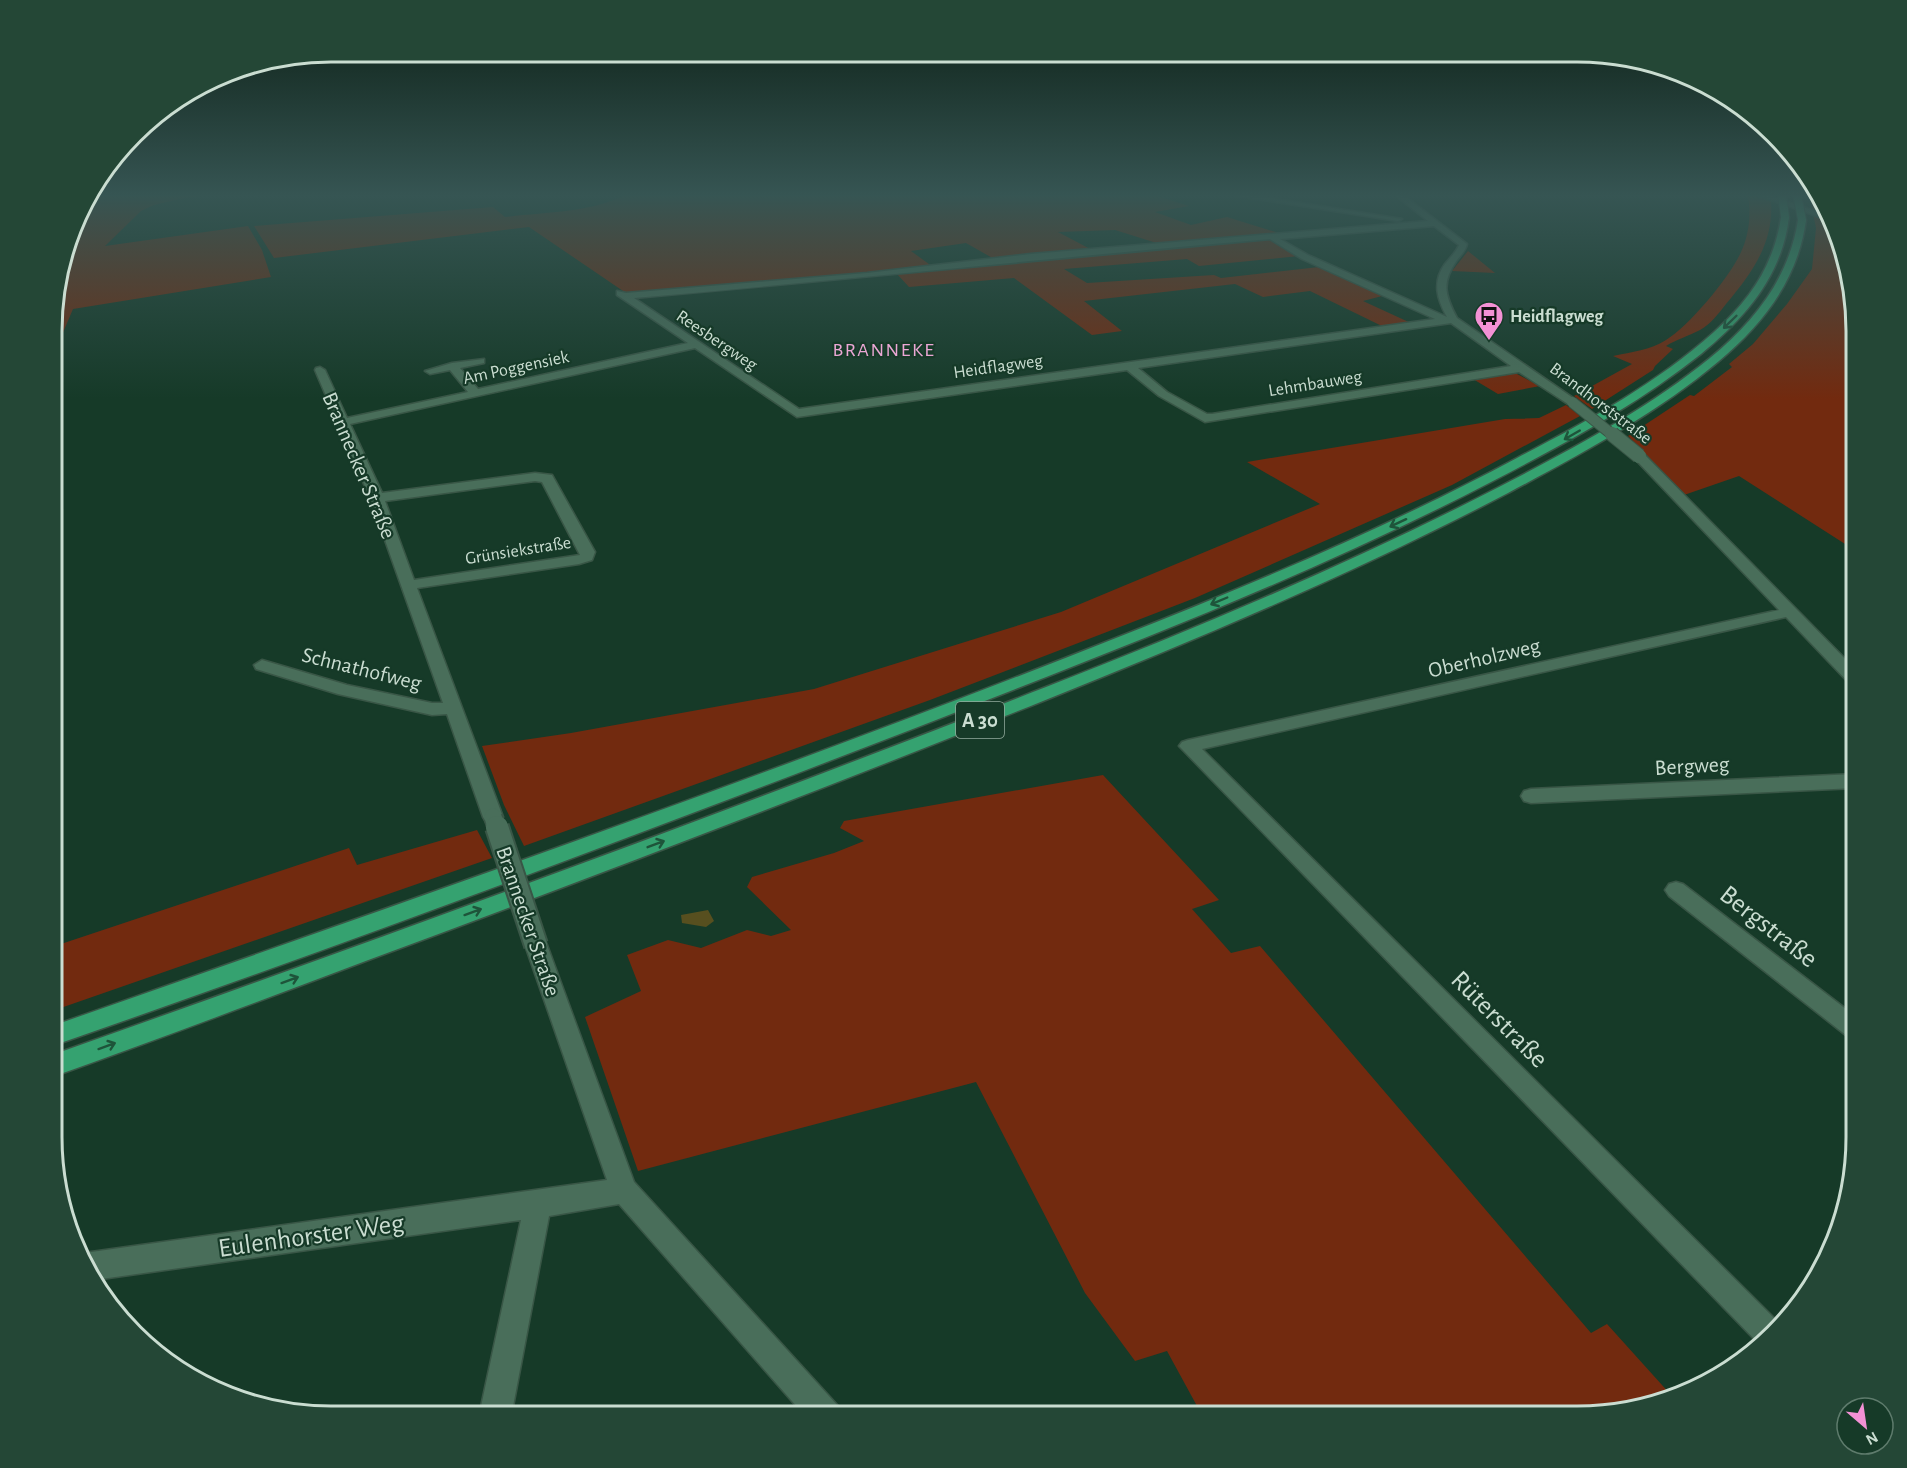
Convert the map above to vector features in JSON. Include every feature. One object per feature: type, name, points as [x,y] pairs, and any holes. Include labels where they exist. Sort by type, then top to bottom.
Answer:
[{"type":"highway","name":"A 30","points":[[62,1032],[930,716],[1145,632],[1339,550],[1459,495],[1571,436],[1622,405],[1681,364],[1733,320],[1758,290],[1774,263]]},
{"type":"highway","name":"A 30","points":[[62,1062],[591,869],[945,734],[1179,640],[1358,562],[1479,504],[1596,441],[1644,411],[1715,359],[1752,324],[1777,294],[1793,263]]},
{"type":"street","name":"Reesbergweg","points":[[797,413],[622,295],[867,276],[983,263]]},
{"type":"street","name":"Brandhorststraße","points":[[1317,263],[1450,321],[1572,402],[1640,456],[1846,670]]},
{"type":"street","points":[[1450,321],[1442,299],[1441,283],[1451,263]]},
{"type":"street","name":"Heidflagweg","points":[[797,413],[1450,321]]},
{"type":"street","name":"Am Poggensiek","points":[[345,422],[695,345]]},
{"type":"street","points":[[430,371],[480,361]]},
{"type":"street","points":[[452,366],[476,394]]},
{"type":"street","name":"Lehmbauweg","points":[[1129,366],[1163,394],[1205,418],[1522,368]]},
{"type":"street","name":"Brannecker Straße","points":[[320,370],[377,498],[493,817],[536,945],[624,1190],[817,1406]]},
{"type":"street","name":"Grünsiekstraße","points":[[377,498],[535,477],[547,478],[588,552],[588,557],[579,560],[408,585]]},
{"type":"street","name":"Oberholzweg","points":[[1188,746],[1789,612]]},
{"type":"street","name":"Schnathofweg","points":[[262,664],[344,690],[432,709],[452,708]]},
{"type":"street","name":"Rüterstraße","points":[[1188,746],[1765,1329]]},
{"type":"street","name":"Bergweg","points":[[1531,796],[1846,782]]},
{"type":"street","name":"Bergstraße","points":[[1676,890],[1846,1021]]},
{"type":"street","name":"Eulenhorster Weg","points":[[94,1266],[624,1190]]},
{"type":"street","points":[[497,1406],[538,1204]]},
{"type":"shaded area","points":[[71,263],[266,263],[271,277],[73,309],[62,335],[64,295]]},
{"type":"shaded area","points":[[581,263],[927,263],[933,267],[626,293]]},
{"type":"shaded area","points":[[1002,263],[1144,263],[1064,269],[1087,283],[1214,275],[1221,278],[1328,266],[1386,295],[1363,301],[1413,324],[1386,328],[1310,291],[1263,297],[1235,284],[1084,301],[1122,331],[1092,335],[1014,278],[909,287],[897,274]]},
{"type":"shaded area","points":[[1193,263],[1234,263],[1199,266]]},
{"type":"shaded area","points":[[1459,263],[1482,263],[1495,273],[1452,271]]},
{"type":"shaded area","points":[[1736,263],[1756,263],[1736,292],[1711,322],[1704,328],[1666,346],[1673,349],[1653,370],[1592,409],[1574,396],[1632,364],[1613,356],[1647,348],[1666,340],[1675,333],[1708,300]]},
{"type":"shaded area","points":[[1813,263],[1836,263],[1843,295],[1846,330],[1846,545],[1739,476],[1684,495],[1628,436],[1690,395],[1694,396],[1732,367],[1729,364],[1753,344],[1787,304],[1812,269]]},
{"type":"shaded area","points":[[1515,373],[1540,386],[1498,394],[1473,379]]},
{"type":"shaded area","points":[[1566,405],[1580,416],[1452,485],[1195,598],[930,700],[524,846],[504,805],[482,746],[571,733],[814,689],[1061,612],[1320,504],[1247,462],[1505,419],[1539,418]]},
{"type":"shaded area","points":[[1103,775],[1219,900],[1192,909],[1231,953],[1260,946],[1591,1333],[1607,1324],[1667,1391],[1629,1401],[1594,1406],[1197,1406],[1167,1351],[1135,1361],[1085,1293],[976,1082],[638,1171],[585,1017],[641,991],[627,955],[668,940],[701,948],[747,930],[771,936],[791,930],[747,887],[752,877],[834,853],[864,841],[840,828],[844,821]]},
{"type":"shaded area","points":[[477,830],[492,858],[62,1008],[62,944],[349,848],[357,865]]},
{"type":"shaded area","points":[[708,910],[714,921],[706,927],[682,923],[681,915]]},
{"type":"place","name":"Heidflagweg","points":[[1489,342]]},
{"type":"district","name":"BRANNEKE","points":[[884,349]]}]
